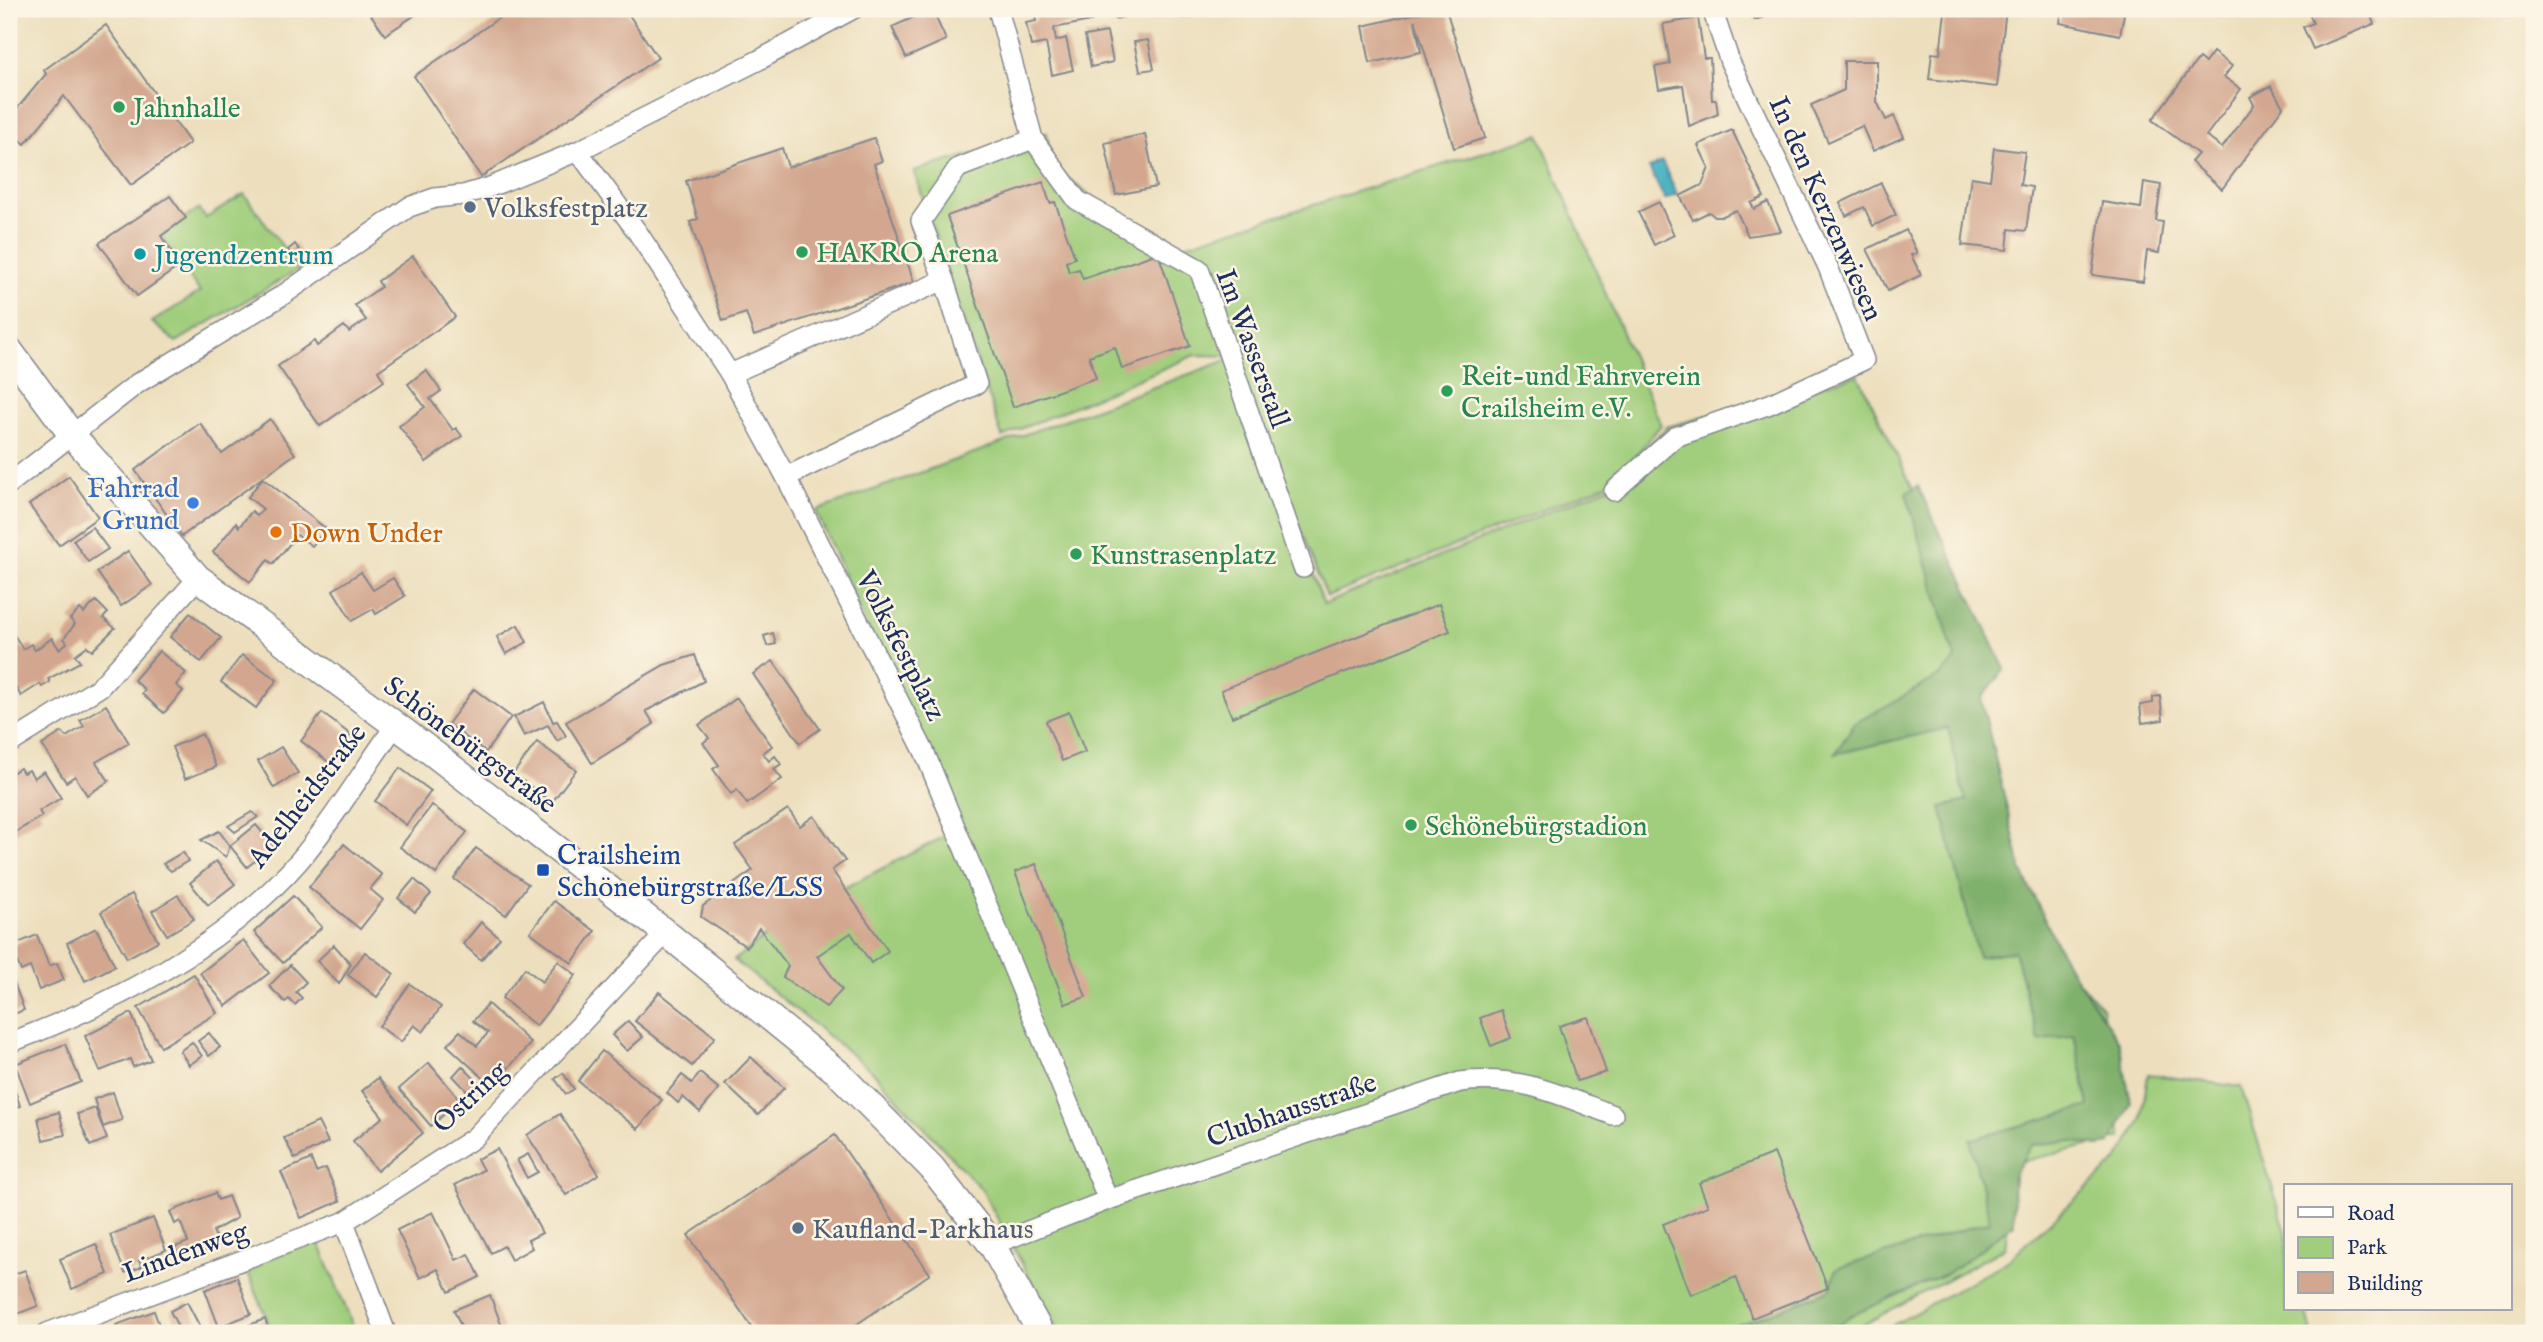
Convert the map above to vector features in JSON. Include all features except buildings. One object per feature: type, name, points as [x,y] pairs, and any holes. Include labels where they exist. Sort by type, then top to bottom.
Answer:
[{"type":"main road","name":"Schönebürgstraße","points":[[9,350],[72,435],[198,578],[425,747],[666,933],[837,1072],[932,1168],[992,1245],[1041,1333]]},
{"type":"street","points":[[9,484],[149,376],[283,295],[409,207],[435,198],[463,195],[490,187],[578,151],[760,60],[853,9]]},
{"type":"street","name":"Im Wasserstall","points":[[998,9],[1033,139],[1077,200],[1199,269],[1303,568]]},
{"type":"street","name":"In den Kerzenwiesen","points":[[1614,491],[1675,437],[1770,404],[1864,360],[1828,267],[1730,62],[1712,9]]},
{"type":"street","points":[[786,477],[976,384],[944,280],[922,221],[958,169],[1033,139]]},
{"type":"street","name":"Volksfestplatz","points":[[578,151],[638,233],[730,374],[786,477],[924,751],[1108,1200]]},
{"type":"street","points":[[730,374],[944,280]]},
{"type":"street","points":[[9,744],[100,687],[198,578]]},
{"type":"street","name":"Adelheidstraße","points":[[9,1043],[68,1020],[149,981],[242,917],[299,860],[395,726]]},
{"type":"street","name":"Ostring","points":[[344,1222],[474,1138],[666,933]]},
{"type":"street","name":"Clubhausstraße","points":[[992,1245],[1108,1200],[1460,1082],[1490,1078],[1525,1082],[1613,1115]]},
{"type":"street","points":[[344,1222],[386,1333]]},
{"type":"street","name":"Lindenweg","points":[[47,1333],[344,1222]]},
{"type":"green space","name":"Reit-und Fahrverein Crailsheim e.V.","points":[[1047,133],[1051,165],[1162,252],[1539,135],[1661,425],[1613,482],[1327,597],[1234,356],[1195,355],[1002,437],[914,171]]},
{"type":"green space","points":[[244,194],[299,269],[176,342],[152,322],[200,292],[161,236],[198,209],[206,218]]},
{"type":"green space","name":"Schönebürgstadion","points":[[1233,358],[1324,604],[1609,487],[1667,427],[1858,375],[1932,528],[1968,684],[2015,913],[2102,1007],[2121,1138],[2016,1163],[2005,1248],[1848,1333],[1060,1333],[982,1190],[873,1072],[734,960],[799,911],[957,830],[816,511]]},
{"type":"green space","points":[[1918,486],[2005,669],[1981,698],[2022,872],[2066,963],[2119,1041],[2131,1103],[2110,1144],[2098,1146],[2069,1141],[2031,1145],[2013,1177],[2014,1224],[1950,1272],[1850,1316],[1828,1333],[1705,1333],[1753,1320],[1830,1290],[1836,1269],[1990,1221],[1970,1140],[2089,1106],[2074,1035],[2039,1041],[2014,951],[1978,957],[1941,807],[1966,801],[1948,728],[1835,754],[1854,724],[1941,675],[1955,659],[1906,493]]},
{"type":"green space","points":[[2148,1074],[2241,1087],[2284,1226],[2284,1310],[2306,1310],[2312,1333],[1879,1333],[2006,1262],[2117,1161],[2141,1120]]},
{"type":"green space","points":[[317,1238],[356,1333],[273,1333],[246,1268]]},
{"type":"water","points":[[1662,162],[1677,194],[1665,200],[1649,168]]},
{"type":"place","name":"Jahnhalle","points":[[119,107]]},
{"type":"place","name":"Volksfestplatz","points":[[470,207]]},
{"type":"place","name":"HAKRO Arena","points":[[802,252]]},
{"type":"place","name":"Jugendzentrum","points":[[140,254]]},
{"type":"place","name":"Reit-und Fahrverein Crailsheim e.V.","points":[[1447,391]]},
{"type":"place","name":"Fahrrad Grund","points":[[193,503]]},
{"type":"place","name":"Down Under","points":[[276,532]]},
{"type":"place","name":"Kunstrasenplatz","points":[[1076,554]]},
{"type":"place","name":"Schönebürgstadion","points":[[1411,825]]},
{"type":"place","name":"Crailsheim Schönebürgstraße/LSS","points":[[543,870]]},
{"type":"place","name":"Kaufland-Parkhaus","points":[[798,1228]]}]
